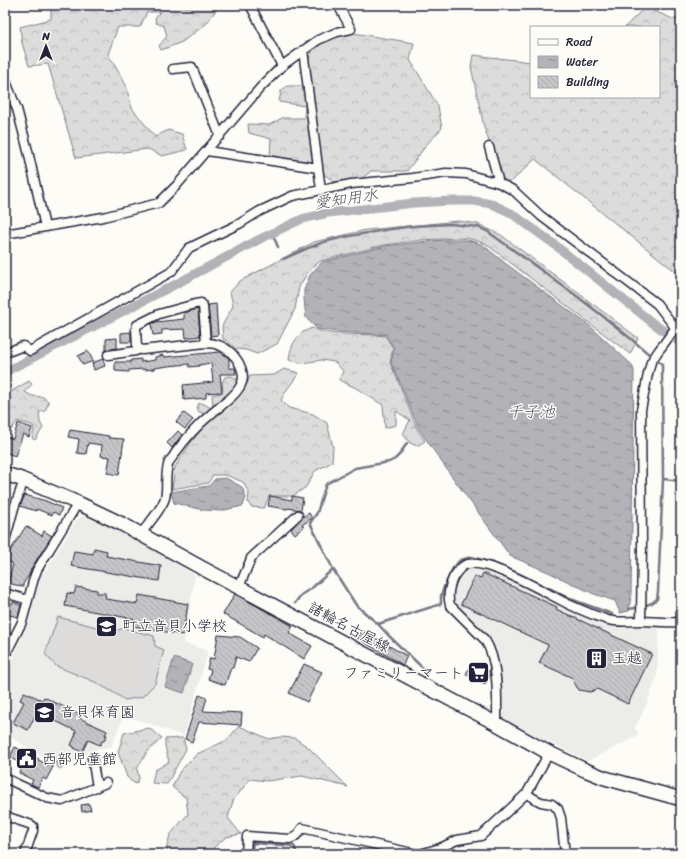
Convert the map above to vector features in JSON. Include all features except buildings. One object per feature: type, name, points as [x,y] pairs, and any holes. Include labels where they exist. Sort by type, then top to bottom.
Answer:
[{"type":"main road","name":"諸輪名古屋線","points":[[5,474],[24,480],[78,502],[141,534],[239,588],[498,724],[549,753],[606,778],[681,799]]},
{"type":"street","points":[[250,5],[282,66]]},
{"type":"street","points":[[5,234],[103,217],[159,203],[207,151],[260,88],[282,66],[318,40],[337,32],[351,29],[338,5]]},
{"type":"street","points":[[303,50],[321,190]]},
{"type":"street","points":[[173,69],[192,67],[220,136]]},
{"type":"street","points":[[5,80],[17,109],[46,227]]},
{"type":"street","points":[[490,148],[499,183]]},
{"type":"street","points":[[207,151],[318,168]]},
{"type":"street","points":[[5,353],[23,346],[30,351],[171,272],[189,248],[292,196],[351,184],[446,173],[466,174],[499,183],[513,190],[541,216],[657,304],[676,329],[667,339],[652,362],[648,374],[642,410],[641,621]]},
{"type":"street","points":[[140,349],[137,347],[137,325],[159,314],[201,303],[203,306],[206,343]]},
{"type":"street","points":[[108,355],[136,351],[140,349],[213,343],[228,348],[236,358],[243,376],[243,381],[236,392],[210,415],[183,443],[169,462],[165,499],[160,509],[141,534]]},
{"type":"street","points":[[5,541],[14,508],[24,480]]},
{"type":"street","points":[[5,656],[22,622],[37,570],[78,502]]},
{"type":"street","points":[[239,588],[251,558],[298,515]]},
{"type":"street","points":[[498,724],[494,660],[489,646],[485,640],[450,605],[448,600],[448,594],[453,579],[463,565],[475,563],[484,565],[570,604],[610,620],[621,622],[681,622]]},
{"type":"street","points":[[5,593],[28,600]]},
{"type":"street","points":[[420,854],[440,848],[457,840],[480,836],[528,794],[549,753]]},
{"type":"street","points":[[92,758],[97,787]]},
{"type":"street","points":[[5,778],[47,798],[62,801],[106,783]]},
{"type":"street","points":[[528,794],[541,802],[552,804],[558,809],[561,818],[565,854]]},
{"type":"street","points":[[5,816],[33,826],[25,854]]},
{"type":"street","points":[[246,854],[247,836],[290,839],[294,838],[302,828],[417,854]]},
{"type":"shaded area","name":"町立音貝小学校","points":[[83,516],[125,533],[195,575],[184,643],[208,651],[184,736],[124,715],[111,747],[91,750],[60,771],[44,758],[6,734],[5,695],[8,677],[15,680],[8,676],[8,673],[28,624],[41,576],[76,520]]},
{"type":"shaded area","points":[[465,567],[483,567],[599,618],[630,628],[641,625],[659,626],[657,676],[646,706],[635,728],[639,735],[588,761],[500,718],[496,661],[454,606],[450,593],[454,580]]},
{"type":"green space","points":[[51,5],[167,5],[190,7],[191,5],[224,5],[219,6],[206,24],[182,42],[161,50],[159,46],[167,36],[164,26],[156,23],[155,18],[160,12],[147,12],[140,27],[118,27],[108,54],[126,85],[132,108],[155,137],[168,130],[182,134],[187,150],[162,156],[148,149],[76,158],[48,64],[29,66],[22,43],[20,27],[51,19]]},
{"type":"green space","points":[[645,7],[673,19],[681,19],[681,276],[535,159],[509,184],[502,180],[484,127],[471,67],[473,55],[530,62],[530,98],[660,98],[660,26],[626,26]]},
{"type":"green space","points":[[347,32],[414,43],[410,60],[438,106],[442,128],[427,144],[407,171],[371,171],[360,180],[335,182],[322,173],[313,164],[270,156],[271,139],[249,133],[248,124],[269,125],[282,118],[304,118],[305,106],[279,102],[281,91],[287,86],[311,86],[307,67],[314,47],[333,37]]},
{"type":"green space","points":[[459,221],[478,224],[501,235],[638,338],[630,354],[486,244],[472,239],[458,238],[421,240],[384,245],[320,261],[308,272],[299,287],[295,309],[277,344],[257,354],[246,350],[236,349],[223,339],[222,326],[233,306],[230,292],[240,281],[314,242],[366,230]]},
{"type":"green space","points":[[312,328],[328,333],[385,336],[393,348],[390,363],[417,429],[425,441],[417,446],[410,443],[403,434],[410,420],[396,411],[396,425],[385,428],[383,405],[356,388],[339,380],[343,371],[335,362],[321,360],[302,363],[289,360],[291,348],[297,338],[303,332]]},
{"type":"green space","points":[[284,369],[299,373],[281,400],[289,408],[313,414],[327,423],[333,447],[332,462],[315,471],[306,487],[293,496],[269,496],[264,508],[251,507],[248,502],[249,493],[243,482],[226,475],[213,475],[208,483],[172,489],[175,467],[192,441],[212,416],[232,402],[244,390],[250,376],[274,375]]},
{"type":"green space","points":[[231,376],[237,379],[239,383],[234,391],[203,417],[203,413],[199,412],[197,408],[199,403],[211,408],[213,405],[212,395],[223,391],[222,382],[225,377]]},
{"type":"green space","points":[[29,381],[32,384],[25,392],[32,396],[43,397],[49,402],[45,411],[39,412],[40,422],[43,428],[35,440],[32,438],[34,429],[32,425],[17,421],[11,430],[5,426],[5,395]]},
{"type":"green space","points":[[58,617],[108,630],[118,630],[124,628],[154,636],[155,646],[164,650],[155,684],[142,697],[125,700],[95,682],[56,666],[45,654]]},
{"type":"green space","points":[[239,726],[269,739],[280,737],[295,738],[309,748],[348,787],[302,776],[267,781],[250,779],[233,801],[228,818],[241,834],[226,837],[212,849],[212,854],[165,854],[170,835],[188,814],[186,798],[172,787],[180,771],[197,754],[227,740]]},
{"type":"green space","points":[[149,728],[162,738],[147,752],[137,769],[139,778],[136,784],[127,777],[118,752],[124,733]]},
{"type":"green space","points":[[183,738],[186,749],[167,784],[152,783],[155,770],[169,762],[165,739]]},
{"type":"water","name":"千子池","points":[[443,240],[472,241],[483,245],[590,326],[631,364],[634,370],[631,595],[629,611],[620,613],[615,601],[594,594],[510,556],[419,429],[391,363],[394,348],[386,335],[317,329],[306,318],[304,290],[310,275],[322,262],[385,246]]},
{"type":"water","points":[[226,478],[242,487],[246,497],[243,506],[220,511],[204,510],[174,503],[171,492],[209,486],[215,479]]},
{"type":"water","points":[[174,658],[192,664],[184,693],[165,687]]},
{"type":"water","points":[[50,756],[66,762],[66,764],[59,768],[49,758]]},
{"type":"waterway","name":"愛知用水","points":[[5,372],[260,239],[302,219],[328,213],[414,203],[451,201],[474,201],[492,204],[511,213],[550,241],[654,324],[681,343]]},
{"type":"waterway","points":[[283,259],[324,242],[391,229],[451,224],[478,227],[487,231],[570,291],[611,322],[650,355]]},
{"type":"waterway","points":[[272,233],[278,247]]},
{"type":"waterway","points":[[646,605],[657,599],[658,592],[663,479],[662,364],[659,362]]},
{"type":"waterway","points":[[407,443],[395,459],[389,462],[355,468],[326,484],[317,513],[310,523],[333,569],[356,605],[378,624],[427,672]]},
{"type":"waterway","points":[[663,479],[681,481]]},
{"type":"waterway","points":[[378,624],[441,604],[441,596],[453,568],[460,560],[472,557],[493,563],[576,601],[612,614]]},
{"type":"waterway","points":[[295,603],[301,595],[313,587],[333,569]]},
{"type":"waterway","points":[[629,609],[635,608]]},
{"type":"waterway","points":[[251,854],[253,843],[294,846],[297,854]]},
{"type":"place","name":"町立音貝小学校","points":[[107,626]]},
{"type":"place","name":"玉越","points":[[596,658]]},
{"type":"place","name":"ファミリーマート","points":[[479,673]]},
{"type":"place","name":"音貝保育園","points":[[44,712]]},
{"type":"place","name":"西部児童館","points":[[26,759]]}]
